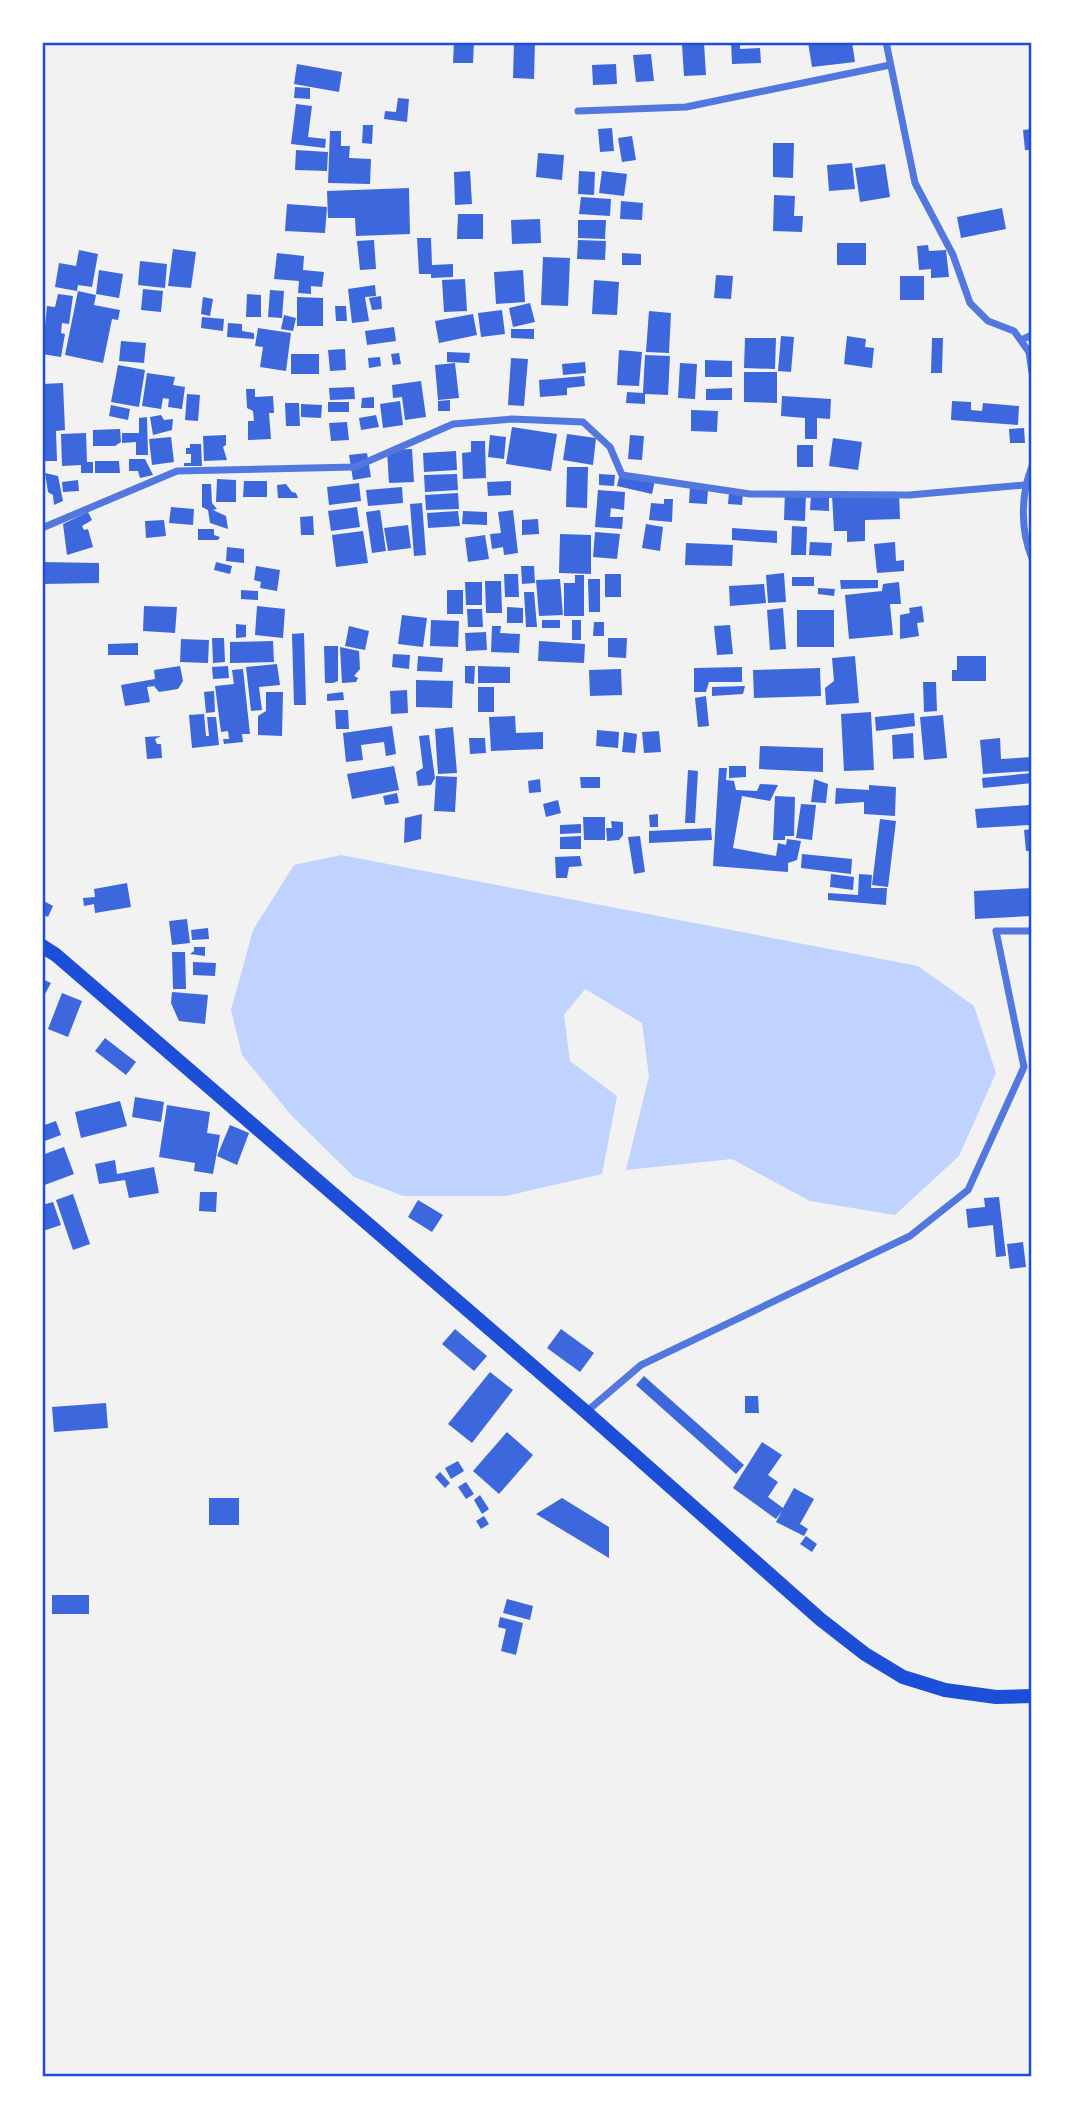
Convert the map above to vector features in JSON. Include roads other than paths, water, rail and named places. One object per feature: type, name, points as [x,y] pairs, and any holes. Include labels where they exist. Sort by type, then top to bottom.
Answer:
[{"type":"main road","points":[[42,946],[56,955],[586,1412],[820,1619],[865,1654],[904,1677],[946,1690],[996,1696],[1032,1696]]},
{"type":"street","points":[[886,42],[915,183],[953,255],[970,303],[988,321],[1014,331],[1029,352],[1032,373]]},
{"type":"street","points":[[578,111],[686,107],[890,65]]},
{"type":"street","points":[[1021,340],[1032,335]]},
{"type":"street","points":[[42,528],[177,471],[355,467],[453,424],[512,419],[583,422],[610,447],[622,475],[750,494],[909,495],[1025,485]]},
{"type":"street","points":[[1032,466],[1025,485],[1024,541],[1032,558]]},
{"type":"street","points":[[586,1412],[641,1364],[910,1236],[968,1190],[1024,1067],[996,931],[1032,931]]},
{"type":"water","points":[[341,855],[918,966],[974,1006],[996,1073],[959,1156],[895,1215],[810,1201],[732,1159],[626,1170],[649,1076],[642,1023],[585,989],[564,1015],[570,1061],[617,1096],[602,1174],[506,1196],[403,1196],[354,1177],[291,1115],[242,1055],[231,1010],[253,930],[294,865]]}]
